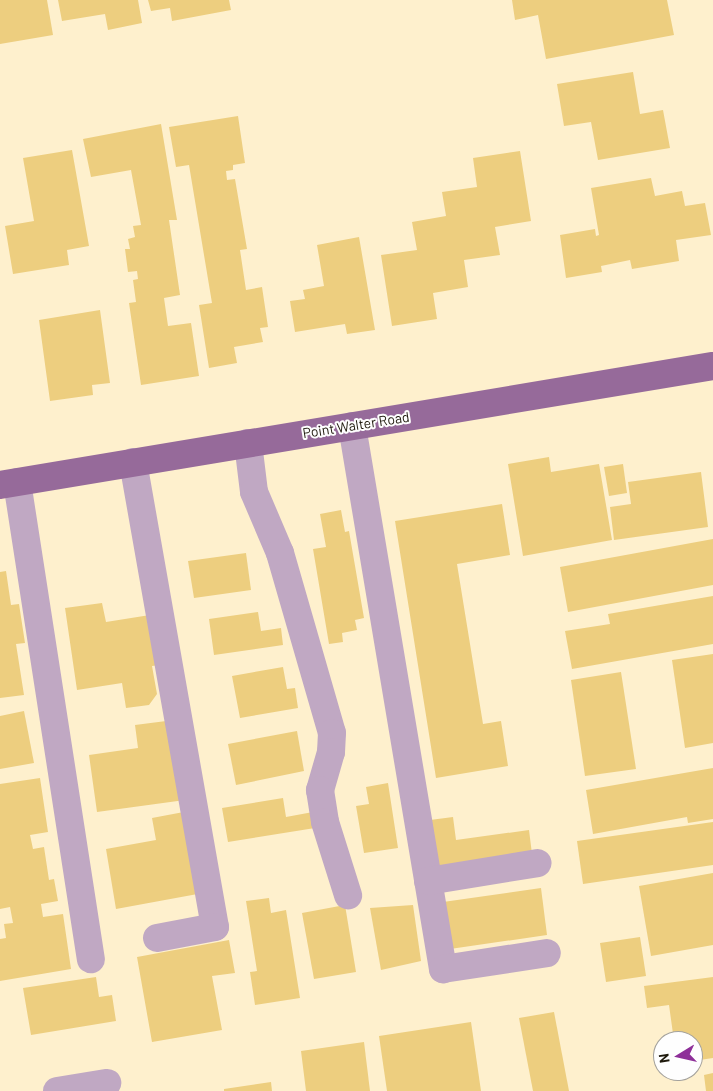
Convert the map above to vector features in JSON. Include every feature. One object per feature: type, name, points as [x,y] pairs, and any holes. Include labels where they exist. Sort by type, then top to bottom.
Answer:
[{"type":"main road","name":"Point Walter Road","points":[[8,483],[713,366]]},
{"type":"lane","points":[[352,426],[443,969],[547,953]]},
{"type":"lane","points":[[248,443],[254,492],[280,553],[332,733],[331,752],[320,790],[325,822],[348,895]]},
{"type":"lane","points":[[134,462],[215,928],[157,938]]},
{"type":"lane","points":[[8,483],[91,959]]},
{"type":"lane","points":[[428,881],[538,863]]},
{"type":"lane","points":[[63,1091],[107,1083]]},
{"type":"building","points":[[0,0],[47,0],[53,35],[0,44]]},
{"type":"building","points":[[58,0],[138,0],[142,23],[108,30],[105,14],[62,21]]},
{"type":"building","points":[[148,0],[229,0],[231,10],[172,21],[170,8],[151,11]]},
{"type":"building","points":[[512,0],[667,0],[674,35],[546,59],[538,15],[515,20]]},
{"type":"building","points":[[633,72],[640,114],[663,110],[670,148],[598,160],[591,122],[564,126],[557,84]]},
{"type":"building","points":[[238,116],[245,163],[233,165],[233,170],[226,171],[227,180],[235,179],[247,249],[240,250],[246,290],[262,287],[268,327],[260,328],[263,342],[234,347],[237,363],[209,368],[199,305],[212,303],[189,165],[176,167],[169,127]]},
{"type":"building","points":[[161,124],[177,220],[169,220],[180,295],[164,298],[168,326],[191,323],[199,376],[141,385],[129,303],[136,302],[133,280],[138,279],[137,271],[128,272],[125,249],[130,249],[128,239],[135,237],[133,226],[141,225],[131,170],[91,177],[83,139]]},
{"type":"building","points":[[72,150],[89,246],[67,250],[69,265],[13,274],[5,226],[34,221],[23,158]]},
{"type":"building","points":[[520,151],[531,221],[495,227],[500,255],[464,260],[468,287],[433,293],[437,319],[392,326],[381,255],[417,250],[412,222],[446,216],[442,192],[477,187],[473,158]]},
{"type":"building","points":[[651,178],[655,196],[682,191],[685,206],[705,203],[711,235],[676,240],[679,261],[632,269],[630,260],[601,266],[602,272],[566,278],[560,235],[595,229],[596,236],[599,235],[591,188]]},
{"type":"building","points":[[359,237],[375,330],[347,334],[345,324],[295,332],[290,301],[305,299],[303,290],[324,286],[317,245]]},
{"type":"building","points":[[100,310],[110,383],[92,385],[93,395],[50,401],[39,320]]},
{"type":"building","points":[[549,457],[551,472],[599,464],[612,540],[523,556],[508,464]]},
{"type":"building","points":[[623,464],[627,493],[609,496],[604,467]]},
{"type":"building","points":[[701,472],[708,527],[614,540],[610,507],[631,504],[628,482]]},
{"type":"building","points":[[502,504],[510,555],[457,564],[483,724],[501,721],[508,766],[436,778],[395,521]]},
{"type":"building","points":[[341,510],[345,532],[349,531],[364,618],[355,620],[357,630],[342,633],[343,642],[329,644],[313,549],[326,547],[320,514]]},
{"type":"building","points":[[713,539],[713,585],[568,612],[560,567]]},
{"type":"building","points":[[246,553],[251,590],[194,598],[188,561]]},
{"type":"building","points":[[6,571],[11,605],[19,604],[25,643],[16,644],[24,695],[0,698],[0,572]]},
{"type":"building","points":[[713,596],[713,644],[572,669],[565,631],[610,624],[608,614]]},
{"type":"building","points":[[102,603],[106,622],[150,615],[160,665],[152,666],[157,694],[149,705],[126,708],[122,683],[77,690],[65,608]]},
{"type":"building","points":[[258,612],[261,631],[281,628],[283,645],[214,655],[209,619]]},
{"type":"building","points":[[713,654],[713,743],[685,748],[672,660]]},
{"type":"building","points":[[283,667],[287,689],[295,688],[298,708],[240,718],[232,676]]},
{"type":"building","points":[[621,672],[636,769],[585,776],[571,680]]},
{"type":"building","points":[[24,711],[34,763],[0,769],[0,716]]},
{"type":"building","points":[[174,720],[185,800],[97,812],[89,755],[138,748],[135,725]]},
{"type":"building","points":[[297,731],[304,771],[236,785],[228,744]]},
{"type":"building","points":[[713,768],[713,819],[688,823],[687,817],[593,834],[586,790]]},
{"type":"building","points":[[40,778],[48,832],[30,835],[33,849],[44,847],[49,880],[54,879],[58,901],[41,904],[43,917],[63,914],[71,969],[0,981],[0,939],[6,938],[4,924],[13,923],[10,907],[0,909],[0,784]]},
{"type":"building","points":[[388,783],[398,848],[364,853],[356,806],[369,804],[366,787]]},
{"type":"building","points":[[283,798],[286,817],[313,812],[315,828],[228,842],[222,808]]},
{"type":"building","points":[[189,811],[203,893],[116,909],[106,849],[156,840],[152,818]]},
{"type":"building","points":[[453,817],[456,840],[529,830],[532,854],[436,866],[430,820]]},
{"type":"building","points":[[713,822],[713,865],[583,884],[577,841]]},
{"type":"building","points":[[713,873],[713,945],[651,956],[639,886]]},
{"type":"building","points":[[541,888],[547,935],[450,949],[443,902]]},
{"type":"building","points":[[269,898],[271,913],[286,910],[300,998],[255,1005],[250,972],[257,971],[246,901]]},
{"type":"building","points":[[345,905],[356,972],[314,979],[302,913]]},
{"type":"building","points":[[413,905],[421,961],[381,970],[370,908]]},
{"type":"building","points":[[640,937],[646,976],[606,982],[600,943]]},
{"type":"building","points":[[229,940],[235,973],[212,976],[222,1030],[152,1042],[137,957]]},
{"type":"building","points":[[96,977],[99,997],[112,995],[116,1021],[31,1035],[23,988]]},
{"type":"building","points":[[713,977],[713,1058],[703,1060],[703,1031],[673,1031],[669,1005],[647,1008],[644,986]]},
{"type":"building","points":[[554,1012],[569,1091],[533,1091],[519,1018]]},
{"type":"building","points":[[471,1022],[481,1091],[387,1091],[379,1036]]},
{"type":"building","points":[[364,1042],[370,1091],[306,1091],[301,1051]]},
{"type":"building","points":[[713,1073],[713,1091],[706,1091],[704,1075]]},
{"type":"building","points":[[271,1082],[272,1091],[224,1091],[224,1089]]}]
